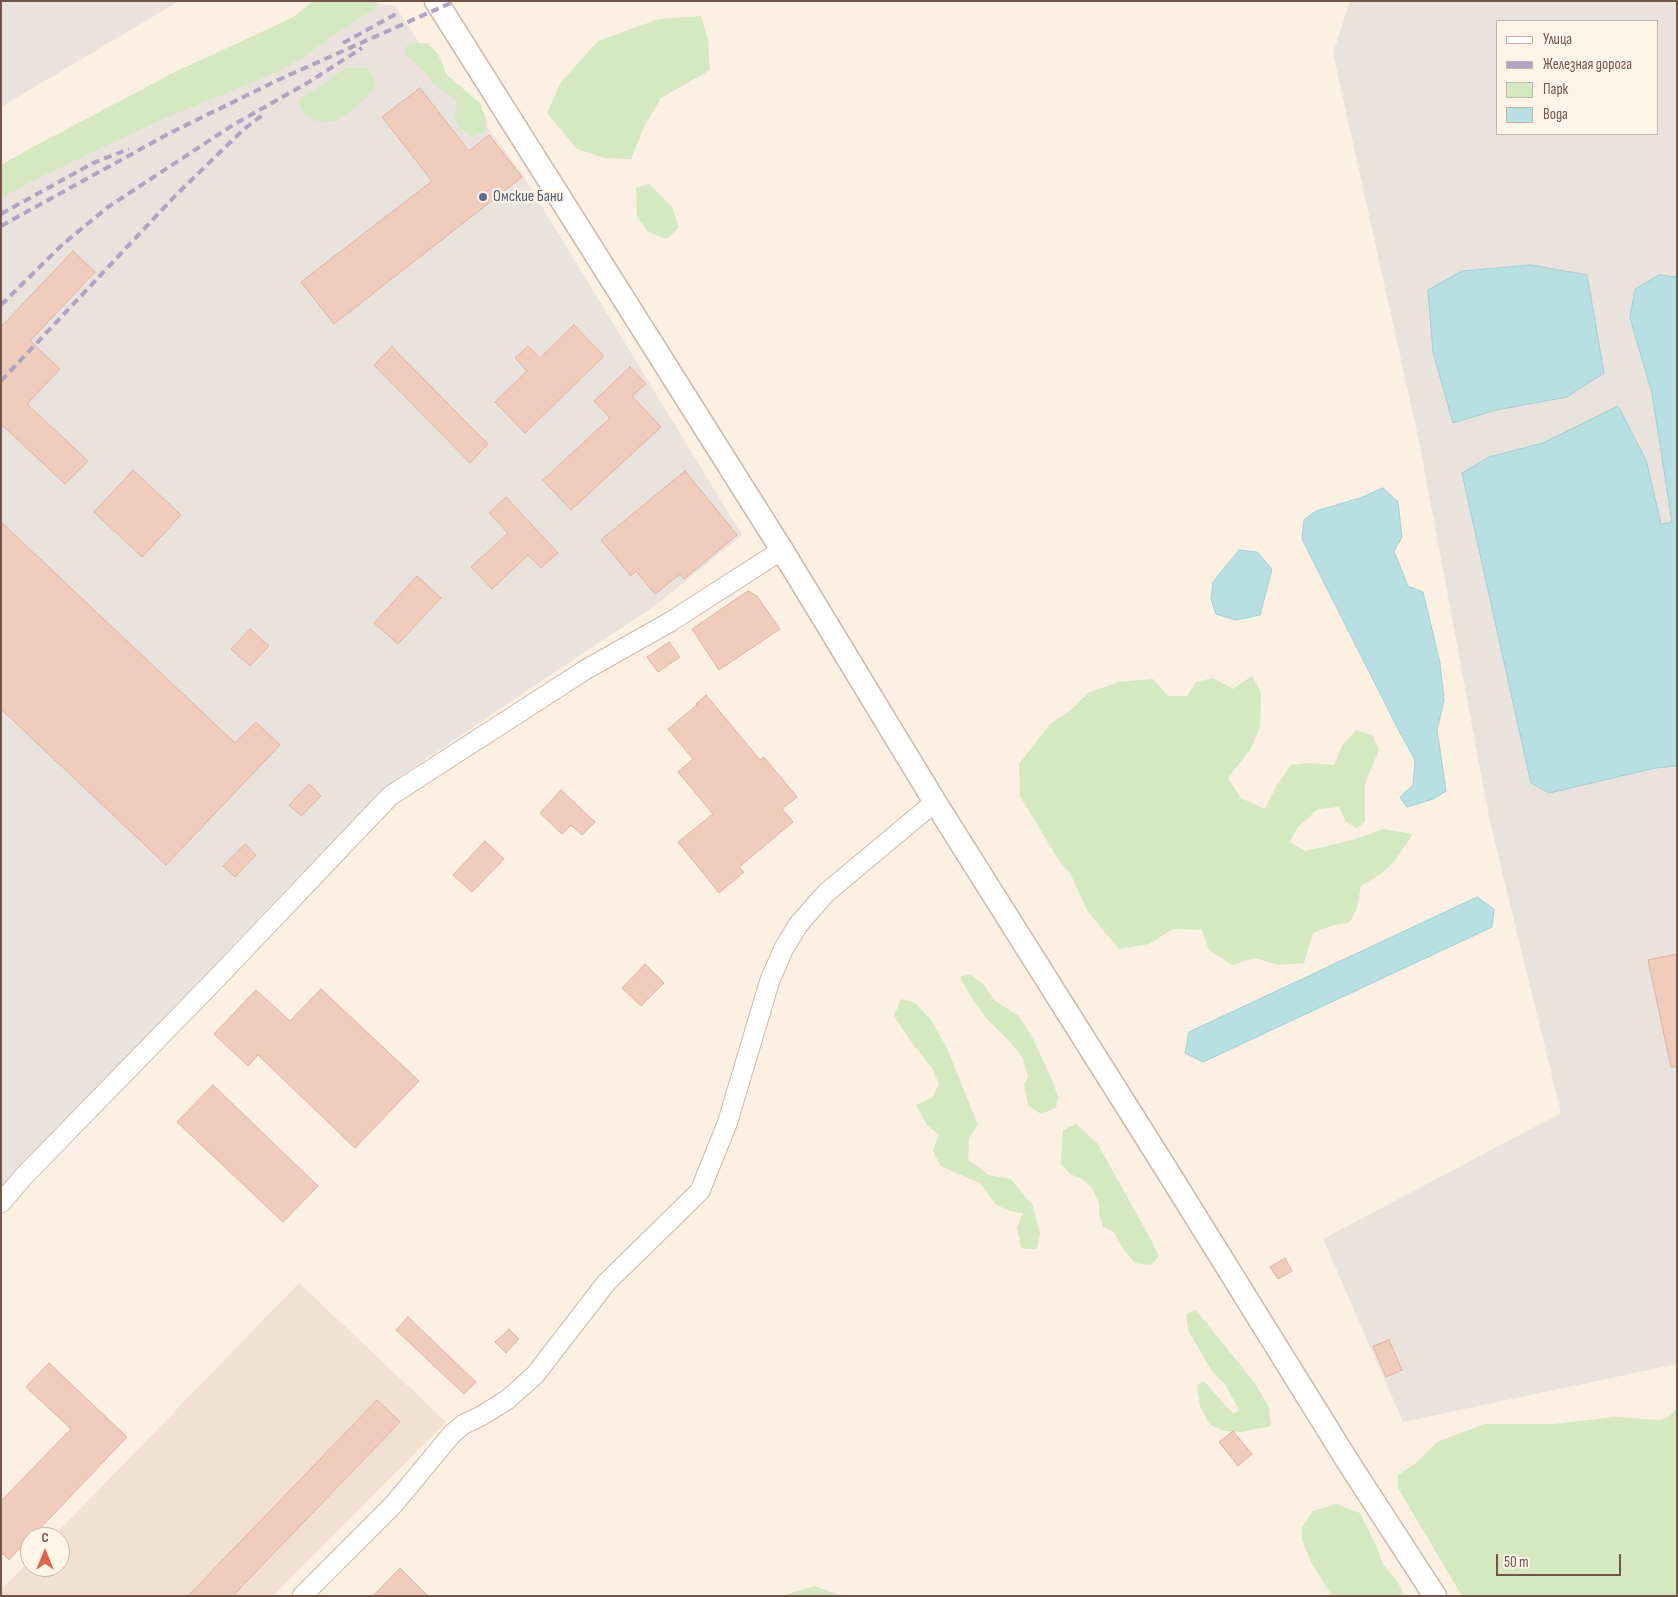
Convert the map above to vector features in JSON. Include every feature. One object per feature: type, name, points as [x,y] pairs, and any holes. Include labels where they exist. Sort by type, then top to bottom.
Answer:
[{"type":"street","points":[[436,1],[782,550],[934,802],[1163,1164],[1350,1466],[1435,1596]]},
{"type":"street","points":[[1,1203],[24,1176],[216,979],[390,796],[585,670],[670,622],[782,550]]},
{"type":"street","points":[[302,1596],[394,1504],[452,1434],[464,1424],[507,1400],[535,1375],[606,1283],[700,1191],[727,1124],[770,980],[784,948],[798,925],[826,893],[934,802]]},
{"type":"shaded area","points":[[1,1],[179,1],[1,107]]},
{"type":"shaded area","points":[[357,1],[395,6],[432,62],[491,132],[522,174],[742,535],[656,605],[538,683],[376,795],[1,1189],[1,177]]},
{"type":"shaded area","points":[[1350,1],[1677,1],[1677,1364],[1403,1422],[1323,1239],[1561,1113],[1490,822],[1419,441],[1333,53]]},
{"type":"shaded area","points":[[299,1283],[446,1422],[273,1596],[1,1596],[1,1590],[20,1571],[20,1577],[70,1577],[70,1527],[63,1527]]},
{"type":"green space","points":[[313,1],[378,1],[373,10],[330,37],[305,56],[277,72],[158,121],[36,179],[1,198],[1,165],[177,71],[292,18]]},
{"type":"green space","points":[[701,16],[708,40],[710,70],[661,98],[643,129],[631,159],[604,158],[577,149],[547,113],[561,82],[598,41],[659,19]]},
{"type":"green space","points":[[413,43],[427,43],[438,54],[447,75],[480,103],[487,122],[483,132],[473,137],[459,128],[455,118],[456,99],[434,84],[424,71],[406,55],[406,46]]},
{"type":"green space","points":[[346,68],[368,68],[376,85],[351,111],[335,121],[320,122],[307,118],[298,101]]},
{"type":"green space","points":[[649,184],[672,207],[679,227],[667,239],[648,232],[637,217],[636,188]]},
{"type":"green space","points":[[1252,676],[1261,693],[1260,727],[1250,750],[1228,778],[1241,798],[1265,809],[1277,785],[1291,765],[1307,763],[1334,765],[1342,746],[1356,730],[1372,735],[1379,750],[1365,783],[1365,822],[1357,828],[1346,822],[1339,807],[1318,809],[1298,827],[1290,842],[1305,851],[1352,840],[1384,829],[1413,834],[1394,862],[1382,873],[1361,886],[1357,908],[1350,922],[1331,926],[1313,933],[1304,963],[1279,965],[1255,958],[1232,965],[1209,950],[1202,930],[1173,929],[1149,944],[1119,949],[1088,912],[1070,873],[1060,862],[1020,796],[1019,764],[1050,724],[1072,709],[1088,693],[1119,682],[1153,679],[1168,696],[1187,696],[1196,682],[1213,678],[1233,689]]},
{"type":"green space","points":[[970,974],[984,985],[995,1001],[1019,1016],[1033,1039],[1053,1082],[1058,1097],[1056,1108],[1041,1114],[1028,1105],[1024,1084],[1028,1076],[1023,1058],[987,1019],[971,997],[960,977]]},
{"type":"green space","points":[[901,999],[915,1003],[931,1020],[947,1048],[978,1125],[969,1138],[968,1159],[988,1175],[1011,1179],[1033,1206],[1040,1234],[1037,1249],[1021,1247],[1017,1228],[1023,1213],[1010,1211],[996,1205],[980,1183],[940,1166],[933,1150],[939,1135],[927,1125],[916,1105],[932,1098],[939,1084],[932,1068],[894,1016]]},
{"type":"green space","points":[[1076,1124],[1097,1143],[1148,1234],[1159,1256],[1151,1265],[1135,1263],[1123,1249],[1114,1232],[1103,1227],[1099,1213],[1099,1203],[1092,1188],[1082,1179],[1070,1174],[1061,1164],[1063,1130]]},
{"type":"green space","points":[[1196,1310],[1254,1382],[1269,1407],[1271,1426],[1242,1432],[1224,1431],[1210,1425],[1200,1407],[1197,1385],[1204,1381],[1233,1414],[1239,1410],[1224,1383],[1213,1373],[1188,1330],[1186,1314]]},
{"type":"green space","points":[[1677,1408],[1677,1596],[1462,1596],[1398,1488],[1398,1475],[1416,1463],[1437,1442],[1485,1424],[1554,1424],[1615,1417],[1660,1420],[1668,1417]]},
{"type":"green space","points":[[1336,1504],[1360,1513],[1377,1547],[1382,1563],[1398,1582],[1404,1596],[1332,1596],[1312,1564],[1302,1540],[1302,1527],[1313,1511]]},
{"type":"green space","points":[[814,1586],[843,1596],[781,1596]]},
{"type":"water","points":[[1531,265],[1587,275],[1604,373],[1567,397],[1496,410],[1453,423],[1433,352],[1428,290],[1462,271]]},
{"type":"water","points":[[1659,275],[1677,277],[1677,766],[1655,768],[1549,793],[1531,783],[1462,473],[1489,457],[1543,443],[1618,406],[1646,460],[1661,524],[1672,522],[1652,393],[1630,318],[1635,289]]},
{"type":"water","points":[[1383,488],[1398,502],[1402,537],[1394,551],[1408,586],[1423,592],[1440,663],[1444,700],[1437,730],[1446,791],[1433,799],[1407,807],[1400,797],[1413,785],[1415,760],[1302,539],[1304,520],[1316,511],[1360,498]]},
{"type":"water","points":[[1239,550],[1257,552],[1272,569],[1260,615],[1236,620],[1216,614],[1211,599],[1213,582]]},
{"type":"water","points":[[1477,897],[1494,909],[1492,927],[1203,1062],[1185,1053],[1189,1032]]},
{"type":"building","points":[[420,88],[469,151],[489,135],[522,177],[334,324],[301,282],[432,181],[382,117]]},
{"type":"building","points":[[73,251],[95,272],[30,341],[60,369],[27,404],[88,461],[65,484],[1,424],[1,327]]},
{"type":"building","points":[[574,325],[604,356],[525,433],[495,402],[527,371],[515,358],[528,346],[540,358]]},
{"type":"building","points":[[392,347],[488,444],[470,463],[374,365]]},
{"type":"building","points":[[630,367],[646,384],[632,396],[661,427],[571,510],[543,480],[610,418],[594,401]]},
{"type":"building","points":[[133,470],[181,515],[142,557],[94,512]]},
{"type":"building","points":[[685,471],[737,535],[684,579],[680,574],[655,594],[636,571],[631,576],[601,540]]},
{"type":"building","points":[[506,497],[558,553],[541,568],[528,555],[492,589],[471,567],[508,533],[489,513]]},
{"type":"building","points":[[1,522],[235,743],[256,722],[280,745],[166,865],[1,709]]},
{"type":"building","points":[[417,576],[441,598],[398,644],[374,623]]},
{"type":"building","points":[[748,591],[757,596],[780,629],[719,670],[692,629]]},
{"type":"building","points":[[250,629],[269,646],[250,666],[231,649]]},
{"type":"building","points":[[669,642],[680,657],[658,672],[647,657]]},
{"type":"building","points":[[706,695],[760,760],[764,757],[797,797],[782,809],[793,822],[739,867],[744,872],[719,893],[678,842],[713,814],[678,772],[693,759],[668,729]]},
{"type":"building","points":[[309,784],[321,796],[301,816],[289,805]]},
{"type":"building","points":[[561,790],[595,822],[582,835],[571,825],[562,834],[540,813]]},
{"type":"building","points":[[485,841],[504,859],[472,892],[453,875]]},
{"type":"building","points":[[245,844],[256,855],[235,877],[223,866]]},
{"type":"building","points":[[1677,954],[1677,1067],[1671,1067],[1648,960]]},
{"type":"building","points":[[645,964],[664,983],[641,1006],[622,988]]},
{"type":"building","points":[[321,989],[419,1081],[355,1148],[258,1055],[248,1066],[214,1034],[256,990],[290,1021]]},
{"type":"building","points":[[213,1085],[318,1186],[283,1222],[177,1122]]},
{"type":"building","points":[[1285,1258],[1292,1271],[1278,1279],[1270,1267]]},
{"type":"building","points":[[408,1317],[476,1382],[464,1394],[396,1330]]},
{"type":"building","points":[[509,1329],[519,1339],[506,1353],[495,1342]]},
{"type":"building","points":[[1389,1340],[1402,1370],[1386,1377],[1373,1346]]},
{"type":"building","points":[[49,1363],[127,1437],[42,1527],[20,1527],[20,1548],[9,1560],[1,1552],[1,1501],[71,1429],[26,1387]]},
{"type":"building","points":[[377,1400],[400,1422],[233,1596],[188,1596]]},
{"type":"building","points":[[1233,1431],[1252,1454],[1238,1466],[1219,1442]]},
{"type":"building","points":[[400,1568],[428,1596],[373,1596]]},
{"type":"railway","points":[[1,226],[168,134],[278,80],[455,1]]},
{"type":"railway","points":[[343,43],[396,14]]},
{"type":"railway","points":[[1,305],[63,244],[108,207],[233,125],[309,82],[362,48]]},
{"type":"railway","points":[[1,381],[175,196],[244,129],[264,114]]},
{"type":"railway","points":[[1,214],[93,163],[129,149]]},
{"type":"place","name":"Омские Бани","points":[[483,197]]}]
